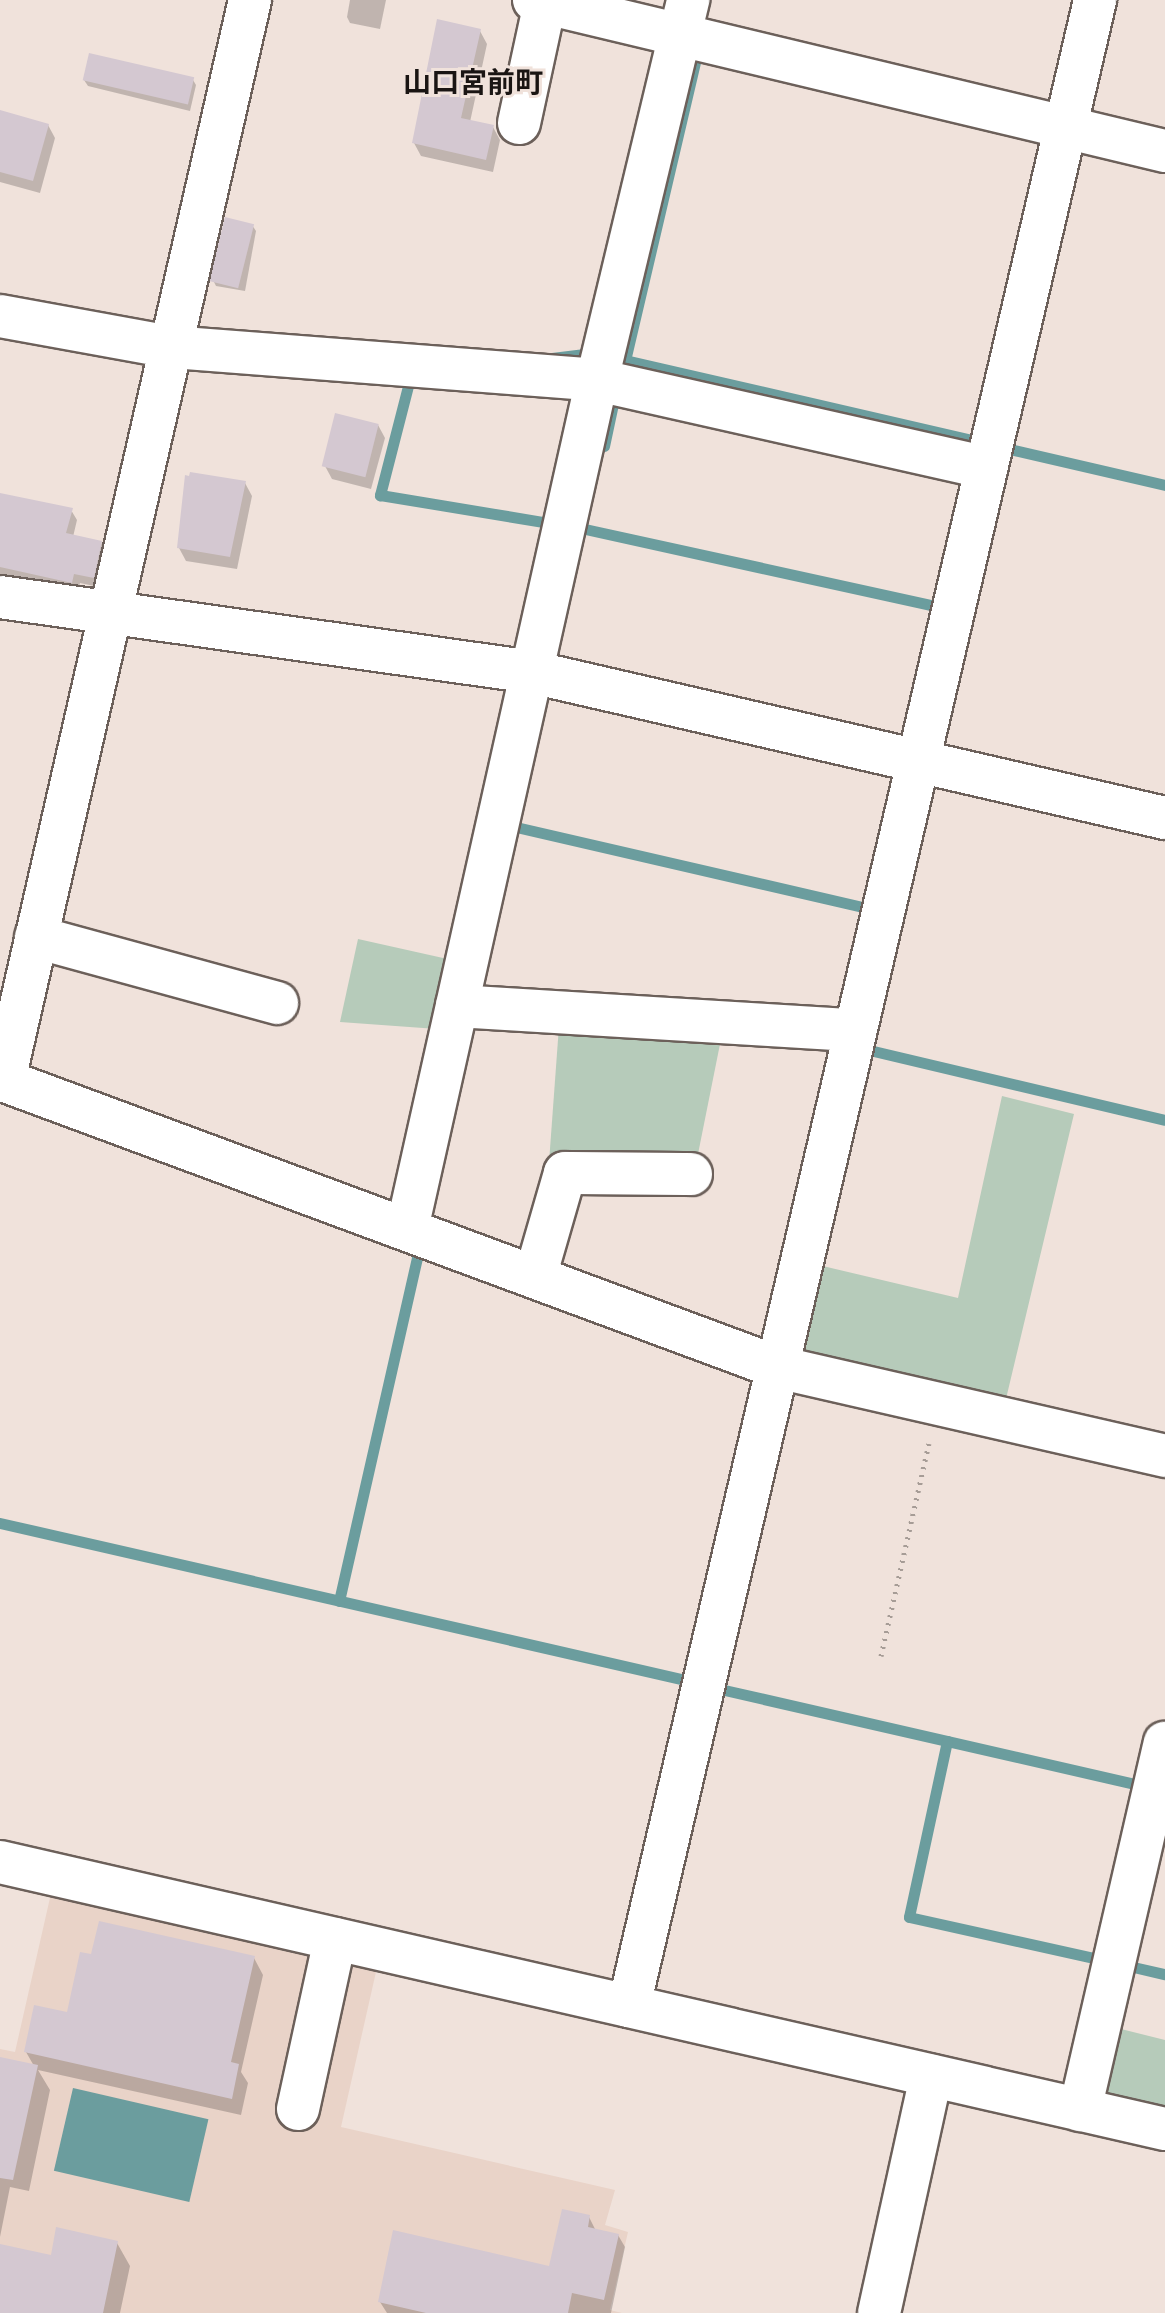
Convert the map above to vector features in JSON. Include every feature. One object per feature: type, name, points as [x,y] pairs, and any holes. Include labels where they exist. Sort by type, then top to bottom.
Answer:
[{"type":"street","points":[[250,0],[1,1080],[777,1367],[1165,1456]]},
{"type":"street","points":[[629,2006],[1095,0]]},
{"type":"street","points":[[519,123],[540,1],[684,17],[1065,127],[1165,151]]},
{"type":"street","points":[[407,1229],[597,380],[684,17]]},
{"type":"street","points":[[0,316],[171,347],[597,380],[986,468]]},
{"type":"street","points":[[0,597],[532,672],[1165,818]]},
{"type":"street","points":[[36,937],[277,1003]]},
{"type":"street","points":[[457,1006],[855,1030]]},
{"type":"street","points":[[535,1277],[565,1173],[691,1174]]},
{"type":"street","points":[[1080,2110],[1165,1743]]},
{"type":"street","points":[[0,1862],[1165,2129]]},
{"type":"street","points":[[298,2109],[335,1939]]},
{"type":"street","points":[[879,2313],[931,2076]]},
{"type":"path","points":[[881,1656],[938,1403]]},
{"type":"shaded area","points":[[52,1889],[378,1963],[341,2127],[615,2190],[605,2225],[628,2232],[610,2310],[622,2313],[0,2313],[0,2049],[15,2052]]},
{"type":"green space","points":[[358,939],[452,960],[437,1029],[340,1022]]},
{"type":"green space","points":[[559,1026],[722,1034],[693,1179],[548,1176]]},
{"type":"green space","points":[[1002,1096],[1074,1114],[1005,1403],[800,1358],[810,1263],[958,1298]]},
{"type":"green space","points":[[1113,2027],[1165,2040],[1165,2111],[1108,2098],[1100,2085]]},
{"type":"water","points":[[73,2088],[208,2119],[189,2202],[54,2171]]},
{"type":"building","points":[[437,19],[481,29],[461,118],[494,125],[486,160],[412,143]]},
{"type":"building","points":[[89,53],[194,77],[188,105],[83,80]]},
{"type":"building","points":[[0,110],[49,124],[33,181],[0,172]]},
{"type":"building","points":[[225,217],[254,224],[238,288],[209,281]]},
{"type":"building","points":[[335,413],[379,424],[365,477],[322,466]]},
{"type":"building","points":[[190,472],[246,481],[230,557],[177,548],[185,475],[189,476]]},
{"type":"building","points":[[0,493],[73,508],[66,533],[102,541],[94,578],[74,574],[72,583],[0,567]]},
{"type":"building","points":[[99,1921],[255,1956],[231,2062],[239,2064],[232,2099],[24,2052],[34,2005],[67,2012],[80,1952],[91,1954]]},
{"type":"building","points":[[0,2057],[38,2065],[13,2180],[0,2178]]},
{"type":"building","points":[[562,2209],[590,2215],[588,2227],[619,2234],[604,2300],[572,2293],[568,2313],[426,2313],[378,2302],[393,2230],[549,2266]]},
{"type":"building","points":[[56,2227],[118,2241],[103,2313],[0,2313],[0,2244],[51,2255]]},
{"type":"waterway","points":[[696,58],[625,360],[979,442]]},
{"type":"waterway","points":[[552,358],[591,353]]},
{"type":"waterway","points":[[408,386],[380,495],[550,523]]},
{"type":"waterway","points":[[604,446],[614,399]]},
{"type":"waterway","points":[[1005,448],[1165,485]]},
{"type":"waterway","points":[[585,529],[935,606]]},
{"type":"waterway","points":[[516,827],[866,908]]},
{"type":"waterway","points":[[865,1049],[1165,1120]]},
{"type":"waterway","points":[[339,1601],[419,1248]]},
{"type":"waterway","points":[[0,1523],[690,1681]]},
{"type":"waterway","points":[[720,1689],[1144,1786]]},
{"type":"waterway","points":[[947,1741],[909,1917],[1103,1960]]},
{"type":"waterway","points":[[1129,1966],[1165,1974]]},
{"type":"district","name":"山口宮前町","points":[[473,82]]}]
